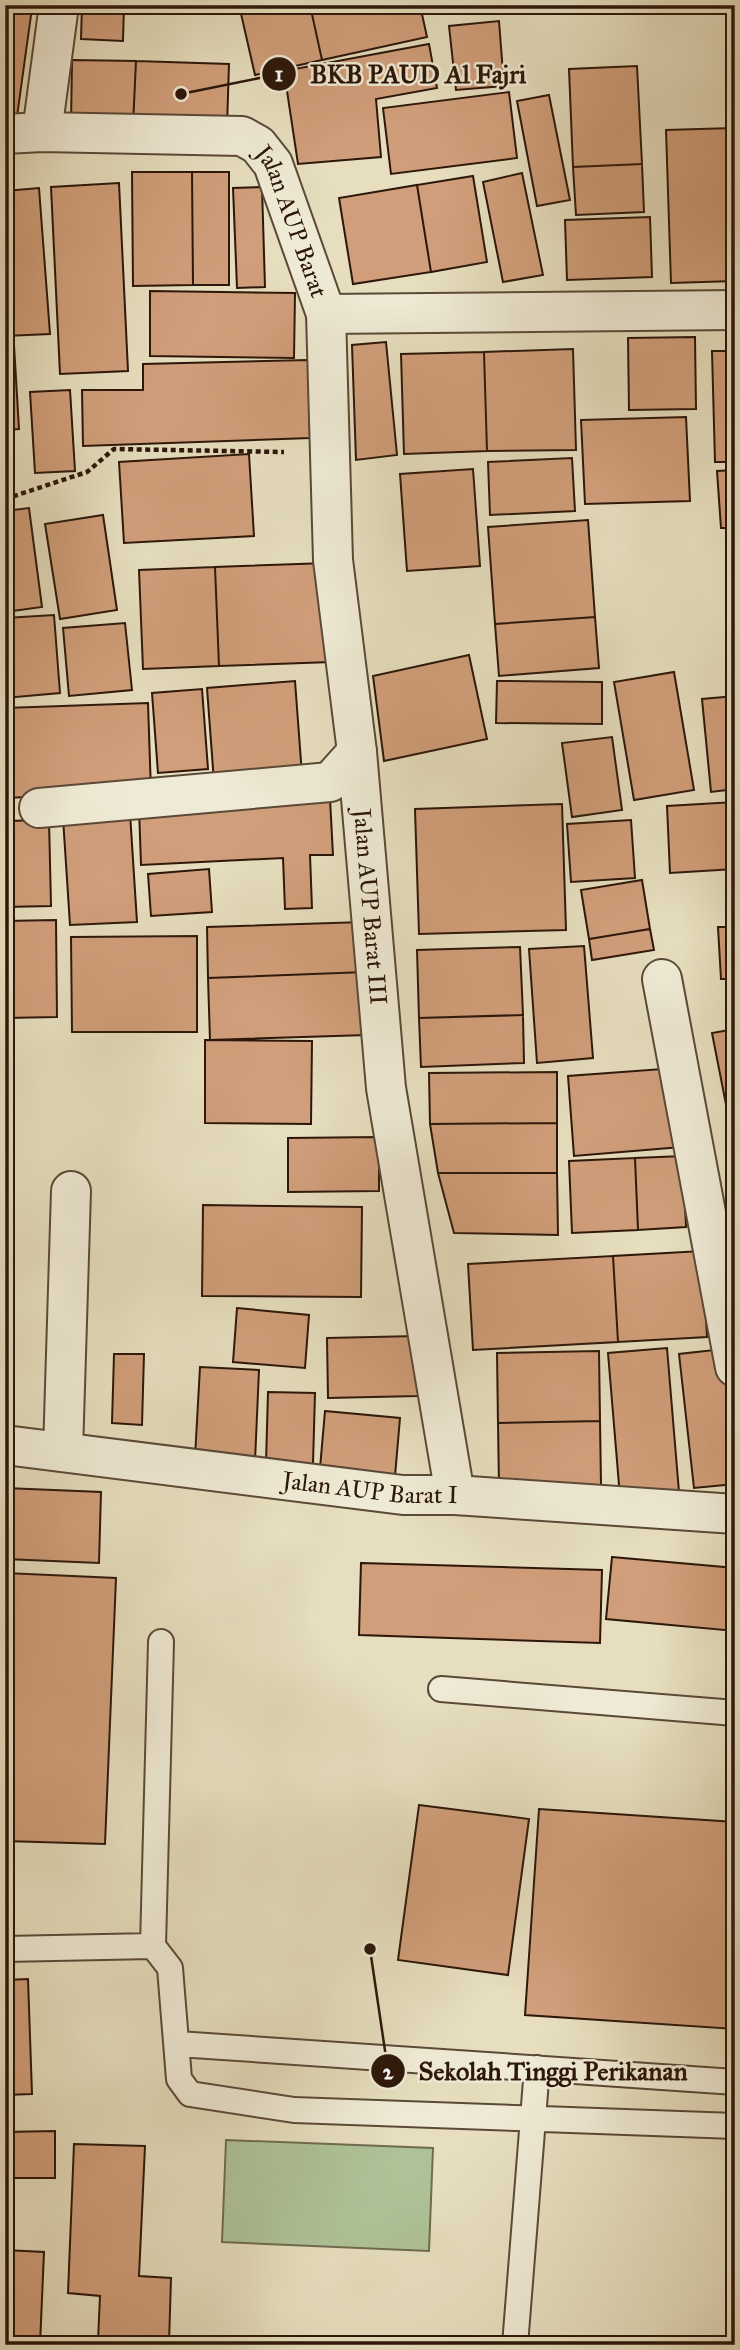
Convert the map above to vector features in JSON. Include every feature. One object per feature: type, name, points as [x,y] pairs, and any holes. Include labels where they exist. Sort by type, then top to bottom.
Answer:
[{"type":"street","points":[[24,133],[59,5]]},
{"type":"street","name":"Jalan AUP Barat","points":[[24,133],[232,134],[258,145],[274,164],[326,314],[735,310]]},
{"type":"street","name":"Jalan AUP Barat III","points":[[326,314],[333,560],[357,752],[386,1088],[455,1495]]},
{"type":"street","points":[[39,808],[330,782],[357,752]]},
{"type":"street","points":[[662,979],[735,1367]]},
{"type":"street","points":[[63,1452],[71,1191]]},
{"type":"street","name":"Jalan AUP Barat I","points":[[5,1445],[402,1495],[455,1495],[735,1514]]},
{"type":"lane","points":[[161,1642],[153,1946],[170,1968],[179,2079],[190,2094],[221,2101],[294,2110],[735,2126]]},
{"type":"lane","points":[[441,1689],[735,1713]]},
{"type":"lane","points":[[5,1950],[153,1946]]},
{"type":"lane","points":[[177,2044],[735,2081]]},
{"type":"lane","points":[[515,2345],[537,2068]]},
{"type":"path","points":[[5,499],[87,472],[114,449],[331,453]]},
{"type":"green space","points":[[226,2140],[433,2148],[429,2251],[222,2242]]},
{"type":"building","points":[[5,5],[32,8],[15,131],[5,130]]},
{"type":"building","points":[[82,5],[124,5],[123,41],[81,39]]},
{"type":"building","points":[[239,5],[310,5],[322,60],[255,75]]},
{"type":"building","points":[[310,5],[420,5],[427,37],[322,60]]},
{"type":"building","points":[[444,5],[504,5],[444,8]]},
{"type":"building","points":[[499,21],[504,86],[456,90],[449,26]]},
{"type":"building","points":[[429,44],[437,88],[376,99],[381,157],[298,164],[284,71]]},
{"type":"building","points":[[72,60],[136,61],[133,125],[71,123]]},
{"type":"building","points":[[136,61],[229,64],[227,127],[133,125]]},
{"type":"building","points":[[637,66],[642,164],[573,167],[569,69]]},
{"type":"building","points":[[509,92],[517,158],[391,174],[383,108]]},
{"type":"building","points":[[549,95],[570,200],[537,206],[517,101]]},
{"type":"building","points":[[733,128],[735,281],[671,283],[666,130]]},
{"type":"building","points":[[642,164],[644,212],[576,215],[573,167]]},
{"type":"building","points":[[132,172],[192,172],[193,285],[133,286]]},
{"type":"building","points":[[192,172],[229,172],[229,285],[193,285]]},
{"type":"building","points":[[522,173],[543,275],[503,282],[483,182]]},
{"type":"building","points":[[473,176],[487,262],[431,272],[417,185]]},
{"type":"building","points":[[119,183],[128,371],[60,374],[51,187]]},
{"type":"building","points":[[417,185],[431,272],[353,284],[339,198]]},
{"type":"building","points":[[262,187],[265,287],[237,288],[233,188]]},
{"type":"building","points":[[39,188],[50,334],[5,336],[5,191]]},
{"type":"building","points":[[650,217],[652,277],[567,280],[565,220]]},
{"type":"building","points":[[150,291],[295,293],[294,358],[150,356]]},
{"type":"building","points":[[695,337],[696,409],[629,410],[628,338]]},
{"type":"building","points":[[386,342],[397,455],[356,460],[352,345]]},
{"type":"building","points":[[5,345],[14,345],[19,429],[5,430]]},
{"type":"building","points":[[573,349],[576,450],[487,451],[484,352]]},
{"type":"building","points":[[712,351],[735,351],[735,462],[715,462]]},
{"type":"building","points":[[484,352],[487,451],[404,454],[401,354]]},
{"type":"building","points":[[308,360],[310,438],[83,446],[82,390],[143,390],[143,364]]},
{"type":"building","points":[[70,390],[75,471],[35,473],[30,392]]},
{"type":"building","points":[[686,417],[690,501],[585,504],[581,420]]},
{"type":"building","points":[[249,454],[254,536],[124,543],[119,462]]},
{"type":"building","points":[[572,458],[575,511],[490,515],[488,462]]},
{"type":"building","points":[[473,469],[480,566],[407,571],[400,474]]},
{"type":"building","points":[[735,470],[735,528],[721,528],[717,471]]},
{"type":"building","points":[[29,508],[42,607],[5,612],[5,511]]},
{"type":"building","points":[[103,515],[117,610],[60,619],[45,524]]},
{"type":"building","points":[[588,520],[595,617],[495,624],[488,527]]},
{"type":"building","points":[[327,563],[331,662],[219,666],[215,567]]},
{"type":"building","points":[[215,567],[219,666],[143,669],[139,570]]},
{"type":"building","points":[[54,615],[60,693],[5,698],[5,618]]},
{"type":"building","points":[[595,617],[599,668],[499,676],[495,624]]},
{"type":"building","points":[[125,623],[132,690],[69,696],[63,628]]},
{"type":"building","points":[[469,655],[487,739],[384,761],[373,676]]},
{"type":"building","points":[[674,672],[694,790],[634,800],[614,682]]},
{"type":"building","points":[[295,681],[302,775],[214,782],[207,688]]},
{"type":"building","points":[[497,681],[602,682],[602,724],[496,723]]},
{"type":"building","points":[[202,689],[208,769],[158,773],[152,693]]},
{"type":"building","points":[[735,696],[735,789],[711,792],[702,699]]},
{"type":"building","points":[[148,703],[151,792],[5,798],[5,708]]},
{"type":"building","points":[[612,737],[622,810],[572,817],[562,743]]},
{"type":"building","points":[[330,799],[333,855],[310,855],[312,908],[285,909],[283,858],[141,865],[139,808]]},
{"type":"building","points":[[735,802],[735,869],[670,873],[667,806]]},
{"type":"building","points":[[562,804],[566,930],[419,934],[415,809]]},
{"type":"building","points":[[130,813],[137,922],[70,925],[63,818]]},
{"type":"building","points":[[49,820],[51,906],[5,907],[5,821]]},
{"type":"building","points":[[631,820],[635,878],[571,882],[567,824]]},
{"type":"building","points":[[209,869],[212,912],[151,916],[148,874]]},
{"type":"building","points":[[642,880],[650,929],[589,939],[581,890]]},
{"type":"building","points":[[56,920],[57,1017],[5,1018],[5,921]]},
{"type":"building","points":[[363,922],[365,972],[208,978],[207,927]]},
{"type":"building","points":[[718,927],[735,927],[735,979],[721,979]]},
{"type":"building","points":[[650,929],[654,950],[592,960],[589,939]]},
{"type":"building","points":[[197,936],[197,1032],[72,1032],[71,937]]},
{"type":"building","points":[[584,946],[593,1058],[537,1063],[529,949]]},
{"type":"building","points":[[520,947],[523,1015],[419,1018],[417,950]]},
{"type":"building","points":[[365,972],[367,1035],[210,1040],[208,978]]},
{"type":"building","points":[[523,1015],[524,1063],[421,1067],[419,1018]]},
{"type":"building","points":[[735,1029],[735,1129],[731,1130],[712,1033]]},
{"type":"building","points":[[205,1040],[312,1041],[311,1124],[205,1123]]},
{"type":"building","points":[[676,1068],[681,1147],[574,1156],[568,1076]]},
{"type":"building","points":[[557,1072],[557,1123],[430,1124],[429,1073]]},
{"type":"building","points":[[557,1123],[557,1173],[438,1173],[430,1124]]},
{"type":"building","points":[[379,1137],[379,1191],[288,1192],[288,1138]]},
{"type":"building","points":[[683,1156],[686,1227],[638,1230],[635,1158]]},
{"type":"building","points":[[635,1158],[638,1230],[572,1233],[569,1161]]},
{"type":"building","points":[[438,1173],[557,1173],[558,1235],[454,1233]]},
{"type":"building","points":[[203,1205],[362,1207],[361,1297],[202,1296]]},
{"type":"building","points":[[702,1251],[707,1337],[618,1342],[613,1256]]},
{"type":"building","points":[[613,1256],[618,1342],[473,1350],[468,1264]]},
{"type":"building","points":[[237,1308],[309,1315],[305,1368],[233,1362]]},
{"type":"building","points":[[417,1336],[418,1396],[328,1398],[327,1338]]},
{"type":"building","points":[[667,1348],[679,1492],[620,1497],[608,1353]]},
{"type":"building","points":[[723,1349],[735,1446],[735,1484],[694,1488],[679,1354]]},
{"type":"building","points":[[599,1351],[600,1421],[498,1423],[497,1353]]},
{"type":"building","points":[[114,1354],[144,1354],[142,1425],[112,1423]]},
{"type":"building","points":[[200,1367],[259,1370],[255,1461],[195,1457]]},
{"type":"building","points":[[268,1392],[315,1393],[313,1464],[266,1463]]},
{"type":"building","points":[[325,1411],[400,1418],[395,1476],[320,1468]]},
{"type":"building","points":[[600,1421],[601,1485],[499,1487],[498,1423]]},
{"type":"building","points":[[5,1488],[101,1492],[99,1563],[5,1559]]},
{"type":"building","points":[[612,1557],[735,1568],[735,1631],[606,1619]]},
{"type":"building","points":[[361,1563],[602,1570],[600,1643],[359,1635]]},
{"type":"building","points":[[5,1573],[116,1578],[105,1844],[5,1841]]},
{"type":"building","points":[[419,1805],[529,1819],[508,1975],[398,1960]]},
{"type":"building","points":[[539,1809],[735,1822],[735,2029],[525,2015]]},
{"type":"building","points":[[28,1979],[32,2094],[5,2095],[5,1980]]},
{"type":"building","points":[[55,2131],[55,2178],[5,2178],[5,2132]]},
{"type":"building","points":[[74,2144],[145,2146],[139,2276],[171,2278],[169,2344],[98,2341],[100,2296],[68,2293]]},
{"type":"building","points":[[5,2250],[44,2252],[40,2345],[5,2345]]},
{"type":"place","name":"BKB PAUD Al Fajri","points":[[181,94]]},
{"type":"place","name":"Sekolah Tinggi Perikanan","points":[[370,1949]]}]
